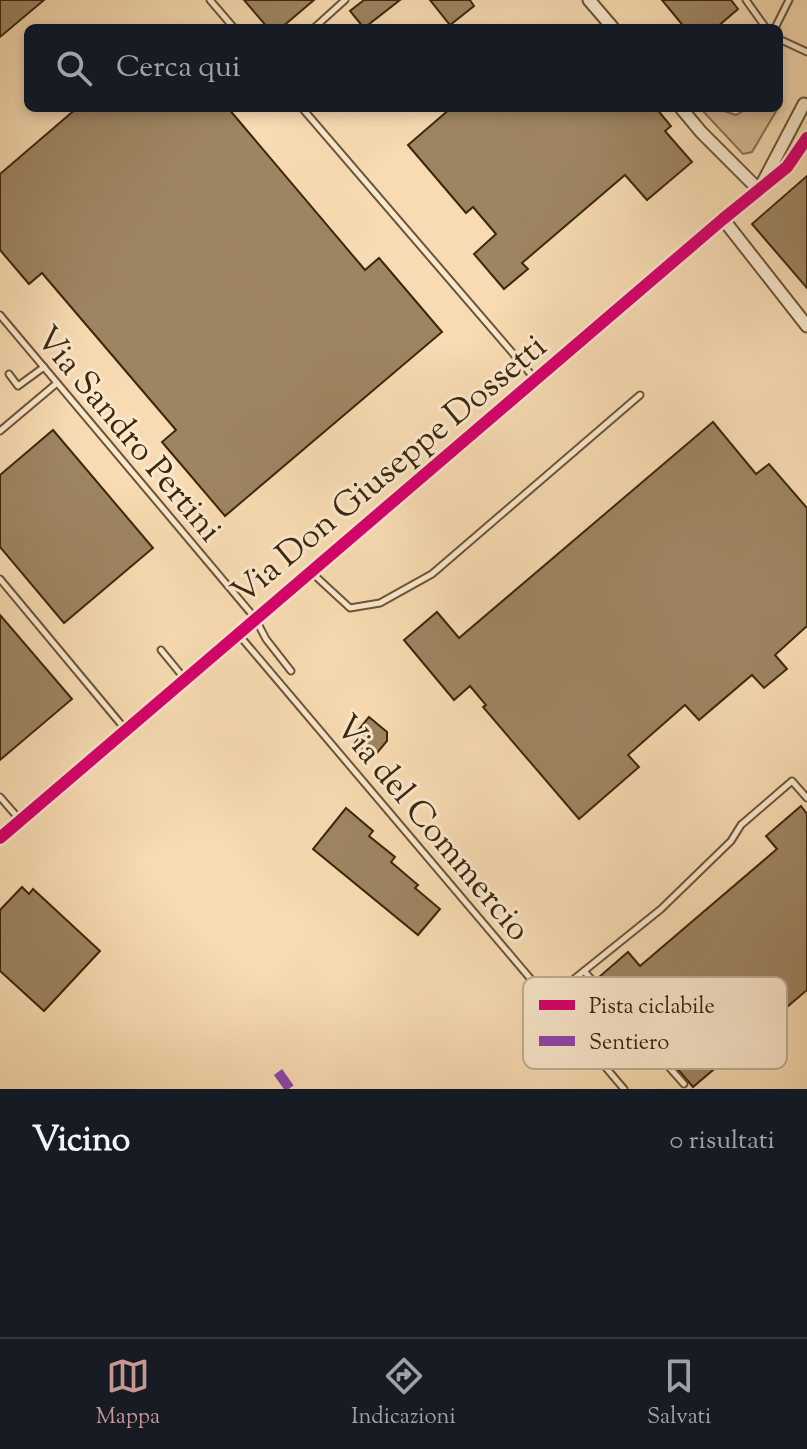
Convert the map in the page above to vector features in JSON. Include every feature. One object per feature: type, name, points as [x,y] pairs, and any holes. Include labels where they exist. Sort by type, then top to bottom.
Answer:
[{"type":"street","points":[[589,0],[610,24]]},
{"type":"street","name":"Via Don Giuseppe Dossetti","points":[[759,190],[804,104]]},
{"type":"street","points":[[684,112],[759,190]]},
{"type":"street","name":"Via Don Giuseppe Dossetti","points":[[0,838],[787,167],[807,138]]},
{"type":"street","points":[[723,219],[807,326]]},
{"type":"lane","points":[[210,0],[231,24]]},
{"type":"lane","points":[[318,24],[345,0]]},
{"type":"lane","points":[[746,0],[763,24]]},
{"type":"lane","points":[[777,24],[789,0]]},
{"type":"lane","points":[[783,41],[807,52]]},
{"type":"lane","points":[[305,112],[535,379]]},
{"type":"lane","name":"Via Sandro Pertini","points":[[0,315],[255,618],[266,639],[291,671]]},
{"type":"lane","points":[[9,374],[18,386],[44,367]]},
{"type":"lane","points":[[0,431],[57,383]]},
{"type":"lane","points":[[310,571],[350,608],[380,603],[432,574],[640,395]]},
{"type":"lane","points":[[0,579],[126,730]]},
{"type":"lane","name":"Via del Commercio","points":[[237,633],[529,977]]},
{"type":"lane","points":[[161,650],[185,679]]},
{"type":"lane","points":[[577,977],[661,909],[731,841],[741,825],[792,781],[807,798]]},
{"type":"lane","points":[[0,797],[20,820]]},
{"type":"lane","points":[[584,971],[589,977]]},
{"type":"lane","name":"Via del Commercio","points":[[607,1069],[624,1089]]},
{"type":"lane","points":[[671,1069],[684,1084]]},
{"type":"shaded area","points":[[704,112],[736,115],[741,112],[776,112],[752,152],[743,154]]},
{"type":"building","points":[[0,0],[44,0],[0,37]]},
{"type":"building","points":[[244,0],[314,0],[286,24],[265,24]]},
{"type":"building","points":[[364,0],[400,0],[369,24],[361,24],[350,11]]},
{"type":"building","points":[[430,0],[470,0],[474,6],[449,24]]},
{"type":"building","points":[[662,0],[731,0],[738,9],[721,24],[682,24]]},
{"type":"building","points":[[72,112],[231,112],[365,270],[379,258],[442,332],[225,516],[162,442],[176,430],[42,273],[29,284],[0,250],[0,174]]},
{"type":"building","points":[[446,112],[659,112],[671,126],[665,131],[692,162],[647,200],[625,175],[522,263],[528,269],[504,289],[474,254],[496,234],[473,207],[466,213],[408,145]]},
{"type":"building","points":[[807,176],[807,288],[752,224]]},
{"type":"building","points":[[713,422],[756,474],[769,464],[807,508],[807,626],[775,655],[787,669],[764,688],[752,675],[699,720],[685,705],[628,755],[639,767],[579,819],[483,707],[486,705],[470,686],[454,700],[404,640],[437,612],[459,638]]},
{"type":"building","points":[[53,430],[153,548],[64,623],[0,547],[0,475]]},
{"type":"building","points":[[0,615],[72,699],[0,760]]},
{"type":"building","points":[[369,717],[387,732],[387,741],[372,759],[355,743],[361,736],[356,733]]},
{"type":"building","points":[[801,806],[807,814],[807,990],[787,1007],[787,977],[599,977],[628,952],[640,966],[777,849],[766,836]]},
{"type":"building","points":[[346,808],[373,831],[369,836],[395,857],[391,862],[440,909],[418,935],[313,849]]},
{"type":"building","points":[[22,887],[29,894],[33,889],[100,951],[44,1011],[0,971],[0,910]]},
{"type":"building","points":[[678,1069],[714,1069],[693,1087]]},
{"type":"marked path","points":[[278,1072],[290,1089]]},
{"type":"cycle path","points":[[0,838],[787,167],[807,138]]}]
